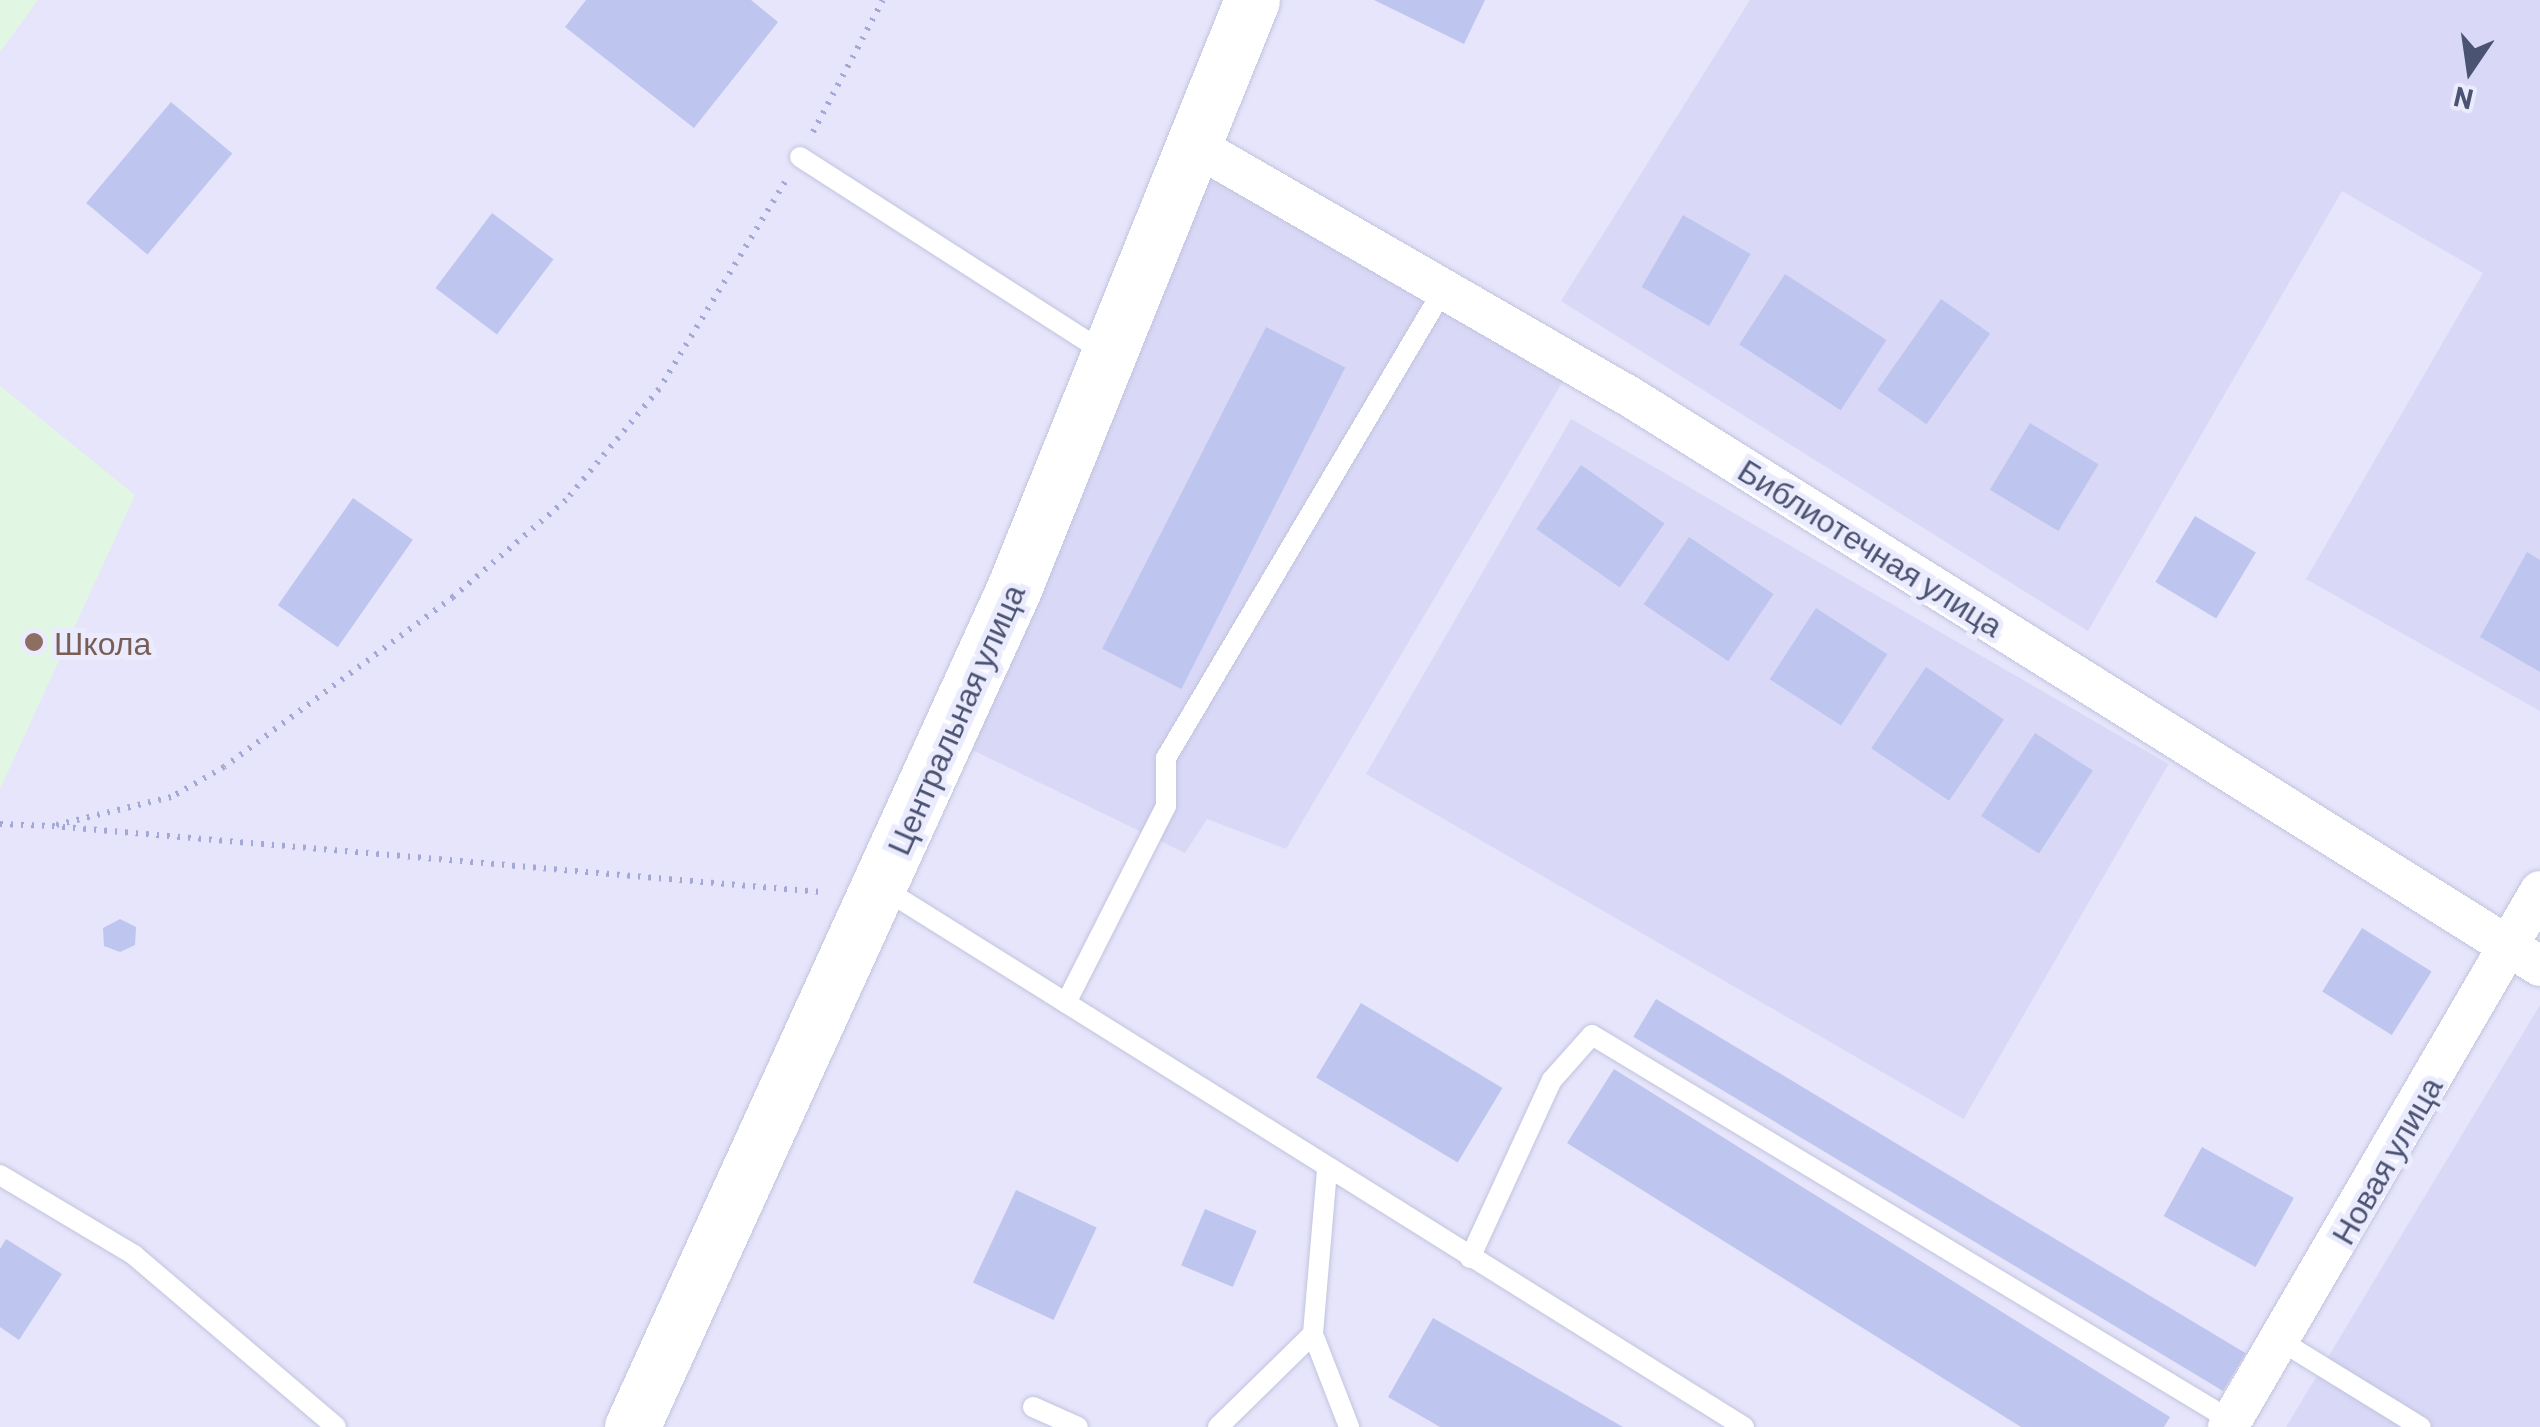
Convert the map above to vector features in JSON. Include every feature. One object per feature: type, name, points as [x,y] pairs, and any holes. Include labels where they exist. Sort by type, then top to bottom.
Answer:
[{"type":"main road","name":"Центральная улица","points":[[632,1427],[874,899],[1110,356],[1252,0]]},
{"type":"street","name":"Библиотечная улица","points":[[1192,144],[1624,393],[2525,957]]},
{"type":"street","name":"Новая улица","points":[[2230,1424],[2525,957],[2540,891]]},
{"type":"lane","points":[[800,156],[1110,356]]},
{"type":"lane","points":[[1066,1003],[1166,806],[1166,758],[1444,288]]},
{"type":"lane","points":[[874,899],[1066,1003],[1744,1427]]},
{"type":"lane","points":[[1470,1258],[1552,1080],[1592,1035],[2230,1424]]},
{"type":"lane","points":[[1328,1170],[1313,1334],[1349,1427]]},
{"type":"lane","points":[[0,1175],[134,1255],[336,1427]]},
{"type":"lane","points":[[1218,1427],[1313,1334]]},
{"type":"lane","points":[[2281,1341],[2421,1427]]},
{"type":"lane","points":[[1032,1407],[1078,1427]]},
{"type":"path","points":[[52,826],[171,797],[224,766],[452,597],[566,500],[659,389],[800,156],[883,0]]},
{"type":"path","points":[[0,824],[874,899]]},
{"type":"shaded area","points":[[0,0],[38,0],[0,52]]},
{"type":"shaded area","points":[[1750,0],[2540,0],[2540,711],[2306,579],[2483,273],[2342,191],[2088,631],[1561,301]]},
{"type":"shaded area","points":[[1190,180],[1235,181],[1566,376],[1286,849],[1207,819],[1185,853],[960,744]]},
{"type":"shaded area","name":"Школа","points":[[0,386],[135,495],[0,789]]},
{"type":"shaded area","points":[[1571,419],[2169,764],[1964,1119],[1366,774]]},
{"type":"shaded area","points":[[2540,1005],[2540,1427],[2286,1427]]},
{"type":"building","points":[[586,0],[751,0],[778,22],[694,128],[565,27]]},
{"type":"building","points":[[1374,0],[1485,0],[1464,44]]},
{"type":"building","points":[[171,102],[232,153],[147,255],[86,203]]},
{"type":"building","points":[[492,213],[553,259],[497,334],[435,288]]},
{"type":"building","points":[[1683,215],[1751,254],[1709,326],[1642,287]]},
{"type":"building","points":[[1785,274],[1886,340],[1841,410],[1739,344]]},
{"type":"building","points":[[1941,299],[1990,333],[1926,424],[1877,390]]},
{"type":"building","points":[[1266,327],[1345,367],[1181,689],[1102,649]]},
{"type":"building","points":[[2030,423],[2099,464],[2058,531],[1990,490]]},
{"type":"building","points":[[1581,465],[1665,524],[1620,587],[1536,529]]},
{"type":"building","points":[[353,498],[413,540],[338,647],[278,605]]},
{"type":"building","points":[[2195,516],[2256,553],[2216,619],[2155,582]]},
{"type":"building","points":[[1689,537],[1774,594],[1728,661],[1644,604]]},
{"type":"building","points":[[2527,552],[2540,560],[2540,672],[2480,637]]},
{"type":"building","points":[[1816,608],[1887,654],[1841,726],[1770,679]]},
{"type":"building","points":[[1926,667],[2004,720],[1949,801],[1871,748]]},
{"type":"building","points":[[2035,733],[2093,771],[2039,854],[1981,816]]},
{"type":"building","points":[[120,919],[136,927],[135,945],[120,952],[104,946],[103,928]]},
{"type":"building","points":[[2362,928],[2432,971],[2392,1035],[2322,992]]},
{"type":"building","points":[[1656,999],[2246,1353],[2223,1391],[1633,1037]]},
{"type":"building","points":[[1361,1003],[1502,1088],[1458,1163],[1316,1078]]},
{"type":"building","points":[[1614,1069],[2170,1417],[2164,1427],[2021,1427],[1567,1143]]},
{"type":"building","points":[[2202,1147],[2294,1198],[2256,1267],[2164,1216]]},
{"type":"building","points":[[1016,1190],[1097,1228],[1054,1320],[973,1282]]},
{"type":"building","points":[[1205,1209],[1257,1231],[1233,1287],[1181,1265]]},
{"type":"building","points":[[6,1239],[62,1274],[19,1340],[0,1327],[0,1249]]},
{"type":"building","points":[[1433,1318],[1623,1427],[1440,1427],[1388,1397]]},
{"type":"place","name":"Школа","points":[[34,642]]}]
